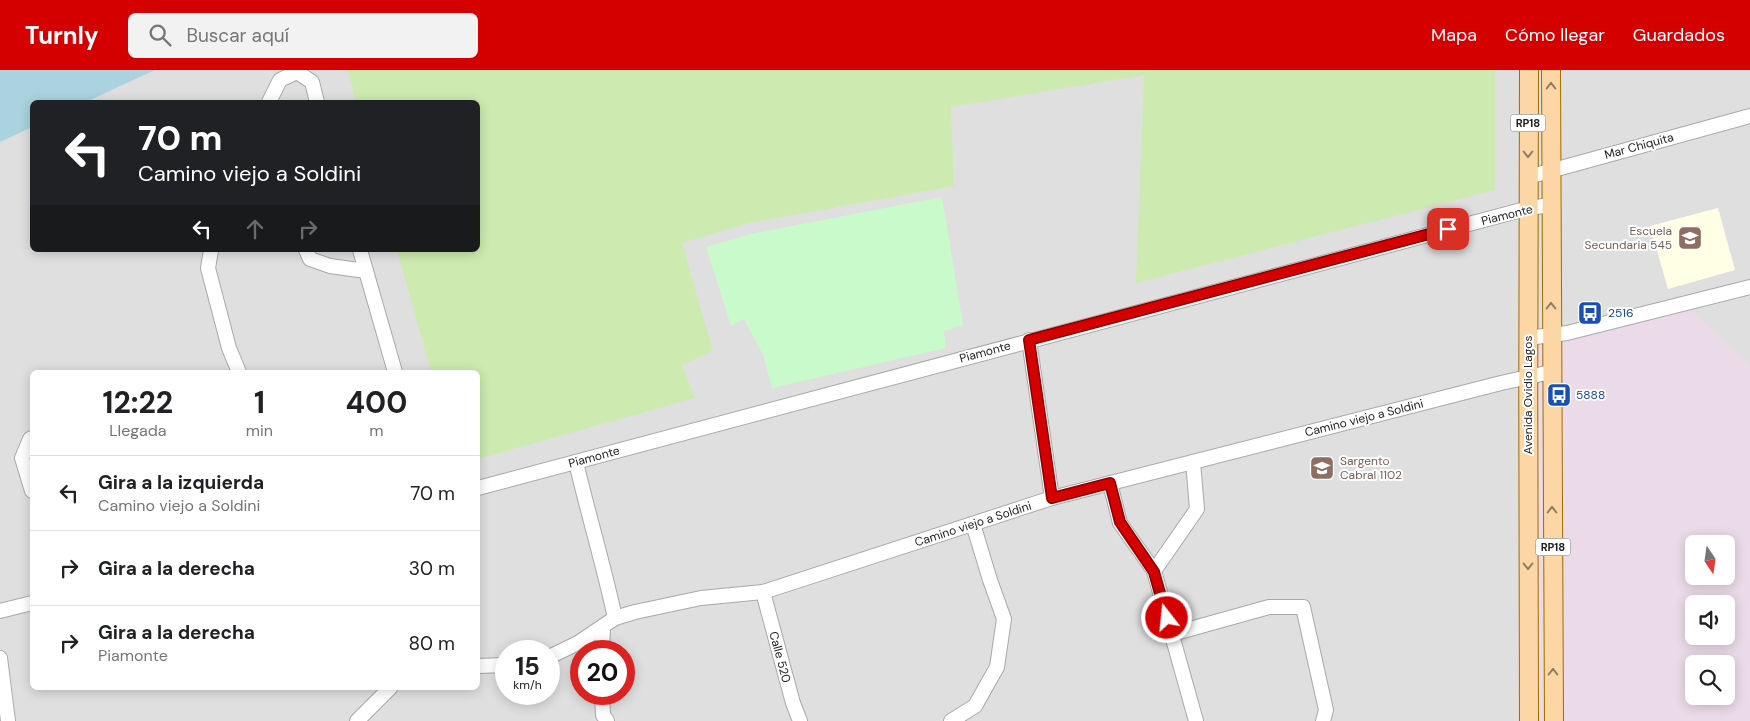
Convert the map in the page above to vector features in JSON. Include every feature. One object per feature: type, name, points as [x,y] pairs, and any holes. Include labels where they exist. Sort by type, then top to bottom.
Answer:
[{"type":"main road","name":"Avenida Ovidio Lagos","points":[[1528,70],[1528,176],[1530,208],[1527,377],[1529,721]]},
{"type":"main road","name":"Avenida Ovidio Lagos","points":[[1551,70],[1554,721]]},
{"type":"street","points":[[270,100],[280,80],[297,72],[312,82],[316,100]]},
{"type":"street","name":"Mar Chiquita","points":[[1528,176],[1750,116]]},
{"type":"street","name":"Piamonte","points":[[480,487],[1029,340],[1530,208],[1551,205]]},
{"type":"street","points":[[211,252],[208,268],[229,348],[238,370]]},
{"type":"street","points":[[307,252],[310,259],[330,266],[366,271]]},
{"type":"street","points":[[361,252],[394,370]]},
{"type":"street","points":[[1528,338],[1567,334],[1750,287]]},
{"type":"street","points":[[1029,340],[1052,498]]},
{"type":"street","name":"Camino viejo a Soldini","points":[[560,652],[578,643],[615,618],[701,598],[763,592],[1052,498],[1551,372]]},
{"type":"street","points":[[30,439],[22,458],[30,484]]},
{"type":"street","points":[[576,462],[615,618]]},
{"type":"street","points":[[1154,572],[1197,509],[1193,462]]},
{"type":"street","points":[[1110,483],[1120,522],[1154,572],[1196,721]]},
{"type":"street","points":[[950,721],[975,706],[997,667],[1004,619],[973,524]]},
{"type":"street","name":"Calle 520","points":[[763,592],[793,703],[800,721]]},
{"type":"street","points":[[0,611],[30,604]]},
{"type":"street","points":[[1172,634],[1269,607],[1304,607],[1326,710],[1323,721]]},
{"type":"street","points":[[602,626],[602,640]]},
{"type":"street","points":[[0,658],[8,721]]},
{"type":"street","points":[[480,666],[495,665]]},
{"type":"street","points":[[358,721],[388,690]]},
{"type":"street","points":[[603,705],[603,715],[607,721]]},
{"type":"shaded area","points":[[54,70],[1750,70],[1750,721],[0,721],[0,95]]},
{"type":"shaded area","name":"Escuela Secundaria 545","points":[[1718,208],[1735,270],[1668,289],[1650,226]]},
{"type":"shaded area","points":[[1685,305],[1750,364],[1750,721],[1529,721],[1528,338]]},
{"type":"green space","points":[[347,70],[1495,70],[1495,190],[1136,283],[1144,75],[951,107],[954,186],[749,223],[682,243],[713,351],[682,365],[695,398],[480,458],[480,370],[430,370],[398,252],[480,252],[480,100],[355,100]]},
{"type":"green space","points":[[942,197],[963,325],[944,331],[946,348],[772,388],[763,355],[744,319],[731,326],[706,247],[751,234]]},
{"type":"water","points":[[0,70],[155,70],[90,100],[30,100],[30,128],[0,142]]},
{"type":"place","name":"Escuela Secundaria 545","points":[[1690,238]]},
{"type":"place","name":"2516","points":[[1590,313]]},
{"type":"place","name":"5888","points":[[1559,395]]},
{"type":"place","name":"Sargento Cabral 1102","points":[[1322,468]]},
{"type":"route","points":[[1167,618],[1154,572],[1120,522],[1110,483],[1052,498],[1029,340],[1448,229]]}]
